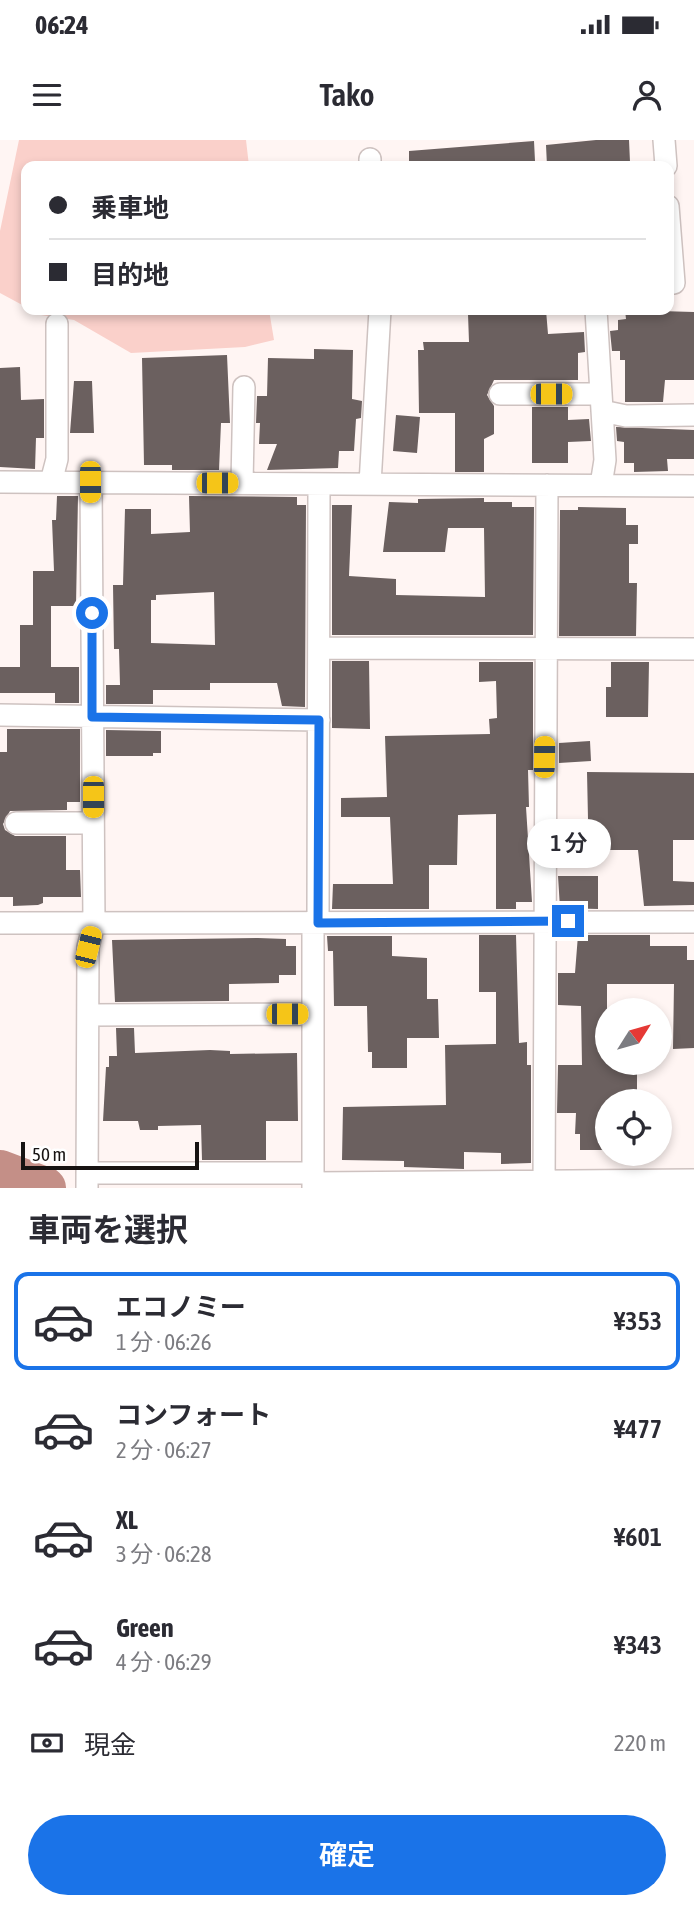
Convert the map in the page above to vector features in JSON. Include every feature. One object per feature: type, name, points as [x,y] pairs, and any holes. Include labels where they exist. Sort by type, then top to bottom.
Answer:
[{"type":"street","points":[[664,140],[666,161]]},
{"type":"street","points":[[674,247],[679,282]]},
{"type":"street","points":[[370,484],[380,315]]},
{"type":"street","points":[[596,315],[605,460],[601,485]]},
{"type":"street","points":[[51,482],[57,459],[57,324]]},
{"type":"street","points":[[242,483],[244,387]]},
{"type":"street","points":[[500,394],[601,402],[626,416],[694,415]]},
{"type":"street","points":[[0,482],[694,486]]},
{"type":"street","points":[[90,482],[94,924],[88,947],[87,1180],[544,1185],[694,1180]]},
{"type":"street","points":[[312,1181],[312,1014],[319,720],[319,484]]},
{"type":"street","points":[[544,1185],[542,921],[547,485]]},
{"type":"street","points":[[319,648],[694,649]]},
{"type":"street","points":[[0,715],[319,720]]},
{"type":"street","points":[[16,823],[93,823]]},
{"type":"street","points":[[0,923],[694,922]]},
{"type":"street","points":[[88,1015],[312,1014]]},
{"type":"shaded area","points":[[19,140],[246,140],[248,161],[21,161],[21,304],[0,293],[0,231]]},
{"type":"shaded area","points":[[41,315],[270,315],[274,340],[245,347],[131,353],[74,320]]},
{"type":"building","points":[[629,140],[630,161],[547,161],[546,145]]},
{"type":"building","points":[[534,141],[535,161],[409,161],[409,151]]},
{"type":"building","points":[[674,311],[694,312],[694,380],[665,380],[663,402],[625,402],[625,360],[620,360],[620,351],[612,351],[610,331],[618,330],[618,320],[626,319],[626,315],[674,315]]},
{"type":"building","points":[[468,315],[546,315],[548,334],[584,332],[585,352],[578,353],[578,380],[494,380],[487,395],[494,406],[494,434],[484,439],[484,472],[455,472],[455,413],[419,413],[418,350],[424,350],[423,342],[469,342]]},
{"type":"building","points":[[314,349],[353,350],[352,399],[362,401],[361,418],[356,419],[354,451],[339,451],[338,468],[267,470],[277,444],[259,444],[260,423],[256,423],[257,396],[267,396],[268,358],[314,359]]},
{"type":"building","points":[[227,355],[230,423],[221,423],[219,470],[172,470],[172,465],[144,465],[142,358]]},
{"type":"building","points":[[20,367],[21,400],[44,399],[44,438],[36,438],[35,469],[0,467],[0,368]]},
{"type":"building","points":[[74,381],[92,381],[94,433],[70,433]]},
{"type":"building","points":[[532,407],[568,407],[568,420],[589,419],[591,441],[568,442],[568,463],[532,463]]},
{"type":"building","points":[[396,415],[420,417],[417,453],[393,451]]},
{"type":"building","points":[[616,427],[694,430],[694,459],[667,459],[668,471],[634,472],[634,463],[624,463],[624,442],[617,441]]},
{"type":"building","points":[[57,496],[78,496],[76,606],[51,606],[51,667],[79,667],[79,703],[55,703],[55,693],[0,693],[0,667],[20,667],[20,625],[33,625],[33,571],[54,571],[52,520],[56,520]]},
{"type":"building","points":[[189,496],[297,497],[297,505],[306,505],[305,707],[282,706],[277,683],[210,683],[210,690],[153,690],[153,704],[106,704],[106,685],[120,685],[119,649],[114,649],[113,585],[123,585],[125,509],[151,509],[151,534],[190,532]],"holes":[[[214,592],[215,645],[151,643],[151,600],[156,600],[156,595]]]},
{"type":"building","points":[[484,498],[484,502],[512,502],[512,507],[534,507],[533,635],[332,635],[332,505],[352,505],[349,576],[396,579],[396,595],[485,597],[484,528],[448,528],[445,552],[383,552],[389,502],[418,503],[418,499]]},
{"type":"building","points":[[578,507],[626,508],[626,525],[638,525],[638,544],[629,544],[629,583],[637,583],[636,636],[559,636],[560,510],[578,510]]},
{"type":"building","points":[[332,661],[369,661],[370,729],[332,728]]},
{"type":"building","points":[[479,662],[533,662],[533,770],[528,770],[529,807],[526,807],[532,902],[516,902],[516,909],[496,909],[496,814],[458,815],[457,865],[429,865],[429,909],[332,909],[333,884],[393,884],[390,817],[341,817],[341,798],[387,797],[385,736],[490,734],[489,719],[497,718],[496,681],[479,682]]},
{"type":"building","points":[[611,662],[649,662],[648,717],[606,717],[606,687],[611,687]]},
{"type":"building","points":[[7,729],[80,729],[80,802],[67,802],[67,810],[10,811],[3,824],[5,830],[15,836],[66,836],[66,870],[80,870],[81,897],[43,897],[43,903],[38,905],[13,906],[13,897],[0,897],[0,752],[7,752]]},
{"type":"building","points":[[106,730],[161,731],[161,753],[153,753],[153,756],[106,756]]},
{"type":"building","points":[[590,741],[591,761],[559,763],[559,743]]},
{"type":"building","points":[[587,772],[694,773],[694,840],[673,840],[673,881],[694,882],[694,905],[644,906],[638,850],[582,850],[582,819],[588,819]]},
{"type":"building","points":[[558,876],[598,876],[598,909],[560,908]]},
{"type":"building","points":[[479,935],[516,935],[519,1043],[527,1042],[527,1065],[531,1065],[531,1163],[501,1164],[501,1153],[464,1152],[464,1169],[404,1167],[404,1161],[342,1160],[343,1107],[446,1105],[445,1045],[496,1044],[496,992],[479,992]]},
{"type":"building","points":[[578,935],[650,935],[650,946],[687,946],[687,960],[694,960],[694,1048],[673,1049],[674,984],[607,984],[607,998],[595,998],[595,1075],[637,1075],[637,1089],[595,1089],[595,1150],[580,1150],[580,1134],[575,1134],[576,1113],[557,1113],[558,1065],[582,1065],[581,1006],[558,1005],[558,973],[575,973]]},
{"type":"building","points":[[327,936],[392,936],[392,956],[427,958],[427,999],[438,999],[439,1038],[407,1038],[407,1068],[372,1068],[372,1052],[368,1052],[367,1006],[334,1006],[333,951],[328,951]]},
{"type":"building","points":[[286,939],[286,946],[296,946],[296,975],[279,975],[279,983],[229,984],[229,1001],[115,1002],[112,940]]},
{"type":"building","points":[[116,1028],[134,1028],[135,1053],[210,1050],[230,1051],[230,1054],[297,1053],[298,1121],[266,1121],[266,1160],[202,1160],[201,1125],[158,1126],[158,1130],[140,1130],[138,1121],[103,1121],[106,1067],[109,1067],[109,1056],[117,1056]]},
{"type":"waterway","points":[[0,1171],[45,1188]]},
{"type":"route","points":[[92,613],[92,717],[319,720],[318,923],[568,921]]}]
